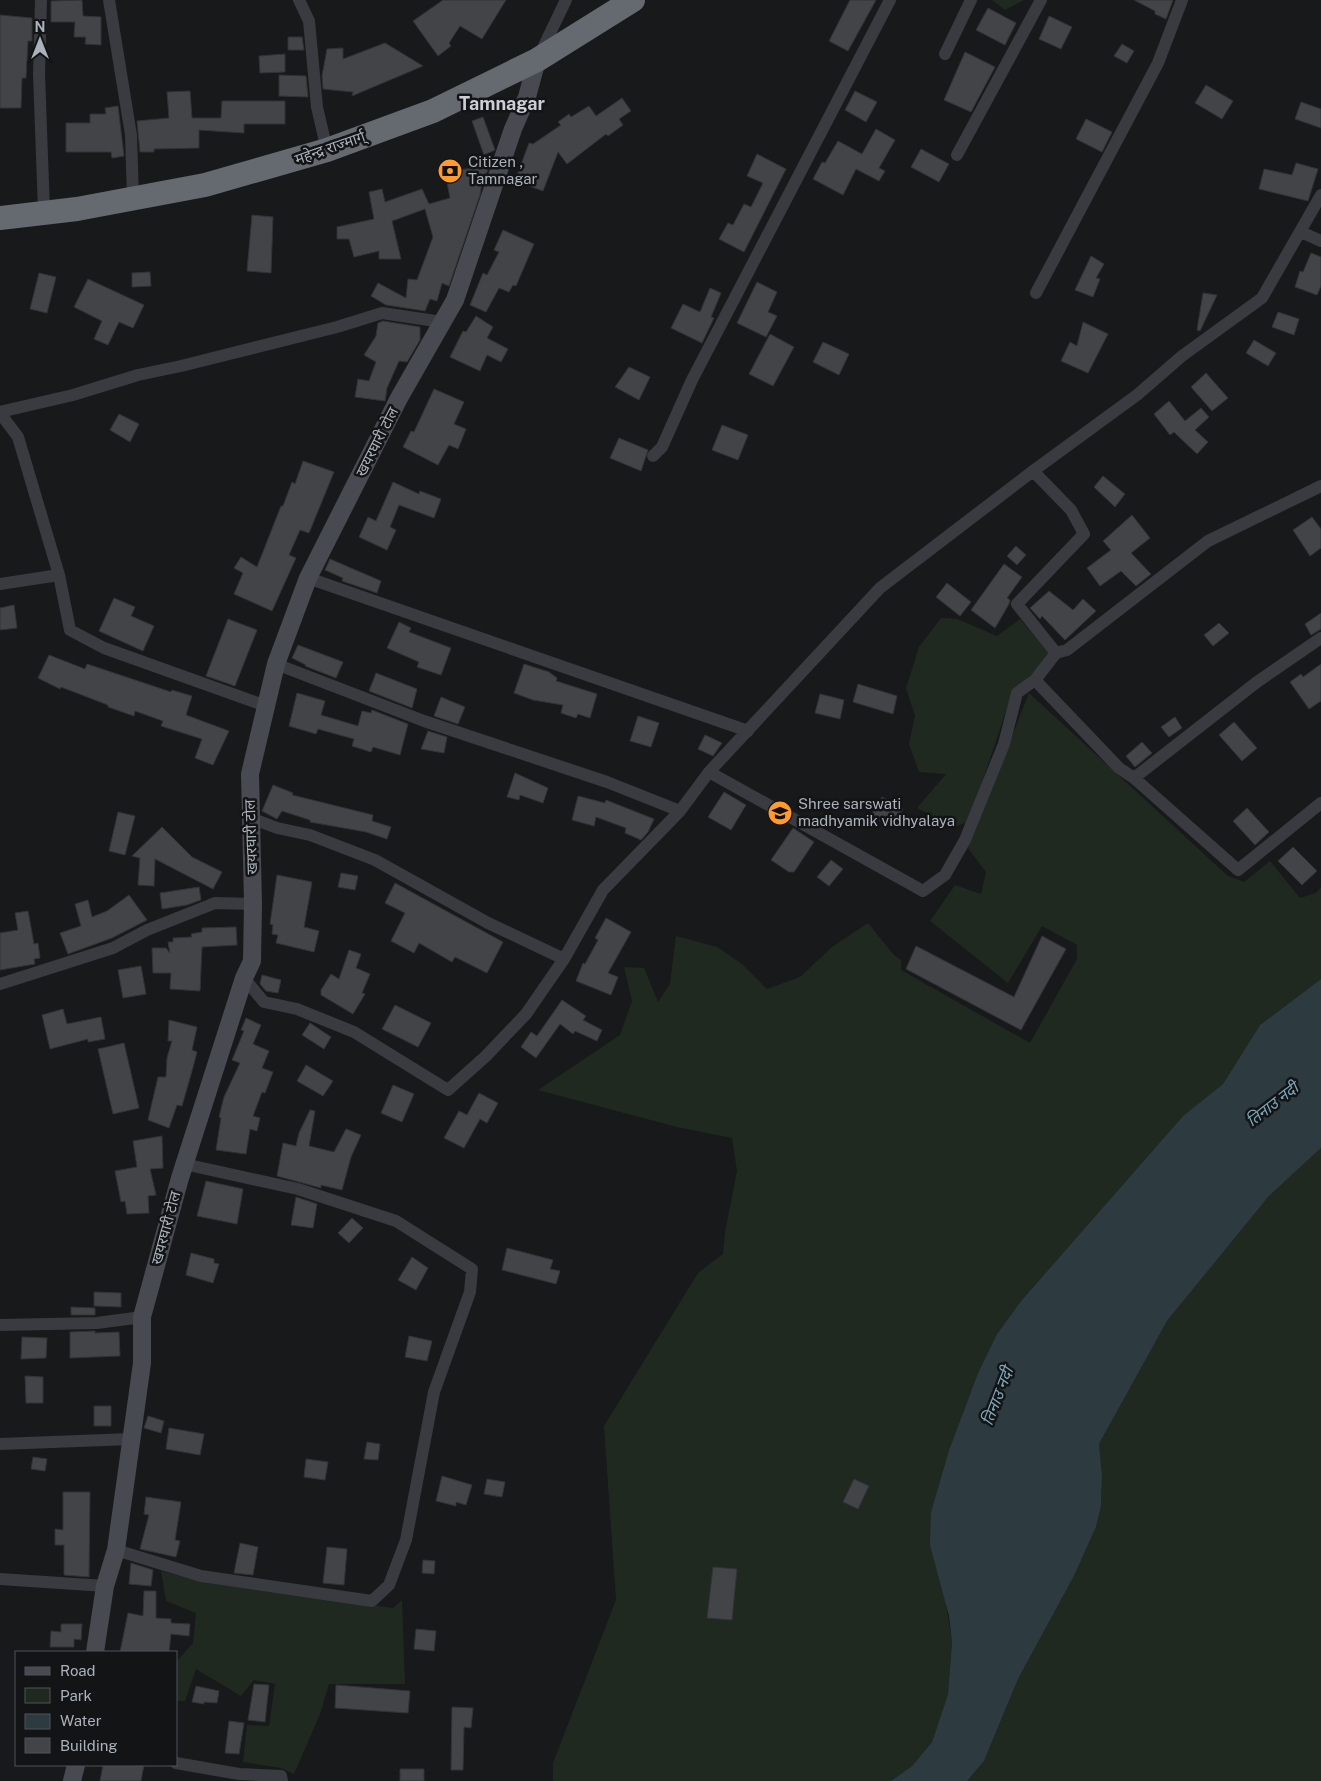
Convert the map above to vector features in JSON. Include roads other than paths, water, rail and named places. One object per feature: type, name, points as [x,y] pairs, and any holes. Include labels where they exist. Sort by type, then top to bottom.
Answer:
[{"type":"highway","name":"महेन्द्र राज्मार्ग्","points":[[0,218],[44,211],[77,209],[205,185],[327,150],[433,111],[537,60],[633,0]]},
{"type":"street","points":[[41,0],[39,74],[44,211]]},
{"type":"street","points":[[109,0],[131,135],[133,199]]},
{"type":"street","points":[[299,0],[309,20],[317,107],[327,150]]},
{"type":"street","points":[[537,60],[566,0]]},
{"type":"street","points":[[653,456],[662,447],[692,380],[890,0]]},
{"type":"street","points":[[945,54],[971,0]]},
{"type":"street","points":[[957,155],[1041,0]]},
{"type":"street","points":[[1036,293],[1158,63],[1182,0]]},
{"type":"street","name":"खयरघारी टोल","points":[[95,1651],[105,1586],[116,1550],[142,1363],[142,1317],[184,1164],[244,978],[252,961],[253,904],[250,774],[276,664],[308,578],[399,398],[455,300],[513,129],[527,97],[537,60]]},
{"type":"street","points":[[244,978],[264,1002],[297,1009],[354,1032],[448,1090],[486,1056],[526,1014],[564,959],[603,890],[680,811],[709,772],[880,588],[1033,470],[1137,395],[1182,356],[1262,298],[1321,195]]},
{"type":"street","points":[[1301,232],[1321,241]]},
{"type":"street","points":[[266,706],[104,648],[70,630],[59,575],[18,437],[0,413],[73,395],[138,375],[328,330],[382,312],[442,322]]},
{"type":"street","points":[[1033,470],[1071,510],[1084,534],[1017,604],[1056,654]]},
{"type":"street","points":[[709,772],[923,891],[945,875],[965,840],[1004,744],[1017,694],[1035,680],[1056,654],[1067,650],[1208,542],[1321,486]]},
{"type":"street","points":[[0,584],[59,575]]},
{"type":"street","points":[[308,578],[748,731]]},
{"type":"street","points":[[1134,778],[1257,682],[1321,638]]},
{"type":"street","points":[[276,664],[424,721],[607,782],[680,811]]},
{"type":"street","points":[[1035,680],[1119,768],[1134,778],[1238,870],[1321,803]]},
{"type":"street","points":[[250,818],[277,828],[310,835],[375,860],[488,923],[564,959]]},
{"type":"street","points":[[0,984],[113,948],[147,930],[215,903],[253,904]]},
{"type":"street","points":[[116,1550],[201,1576],[372,1601],[389,1585],[406,1540],[434,1392],[470,1292],[472,1269],[396,1221],[298,1188],[184,1164]]},
{"type":"street","points":[[0,1325],[97,1323],[142,1317]]},
{"type":"street","points":[[0,1444],[131,1439]]},
{"type":"street","points":[[0,1579],[105,1586]]},
{"type":"street","points":[[178,1763],[238,1777],[281,1776],[282,1781]]},
{"type":"street","points":[[72,1781],[76,1766]]},
{"type":"water","name":"तिनाउ नदी","points":[[1321,979],[1321,1148],[1269,1196],[1167,1321],[1099,1444],[1102,1475],[1101,1506],[1096,1527],[1074,1576],[1018,1679],[984,1761],[967,1781],[891,1781],[912,1766],[932,1742],[948,1694],[952,1642],[949,1616],[930,1545],[931,1512],[949,1450],[978,1373],[997,1334],[1021,1301],[1183,1116],[1223,1084],[1260,1025]]},
{"type":"place","name":"Citizen , Tamnagar","points":[[450,171]]},
{"type":"place","name":"Shree sarswati madhyamik vidhyalaya","points":[[780,813]]},
{"type":"district","name":"Tamnagar","points":[[502,104]]}]
